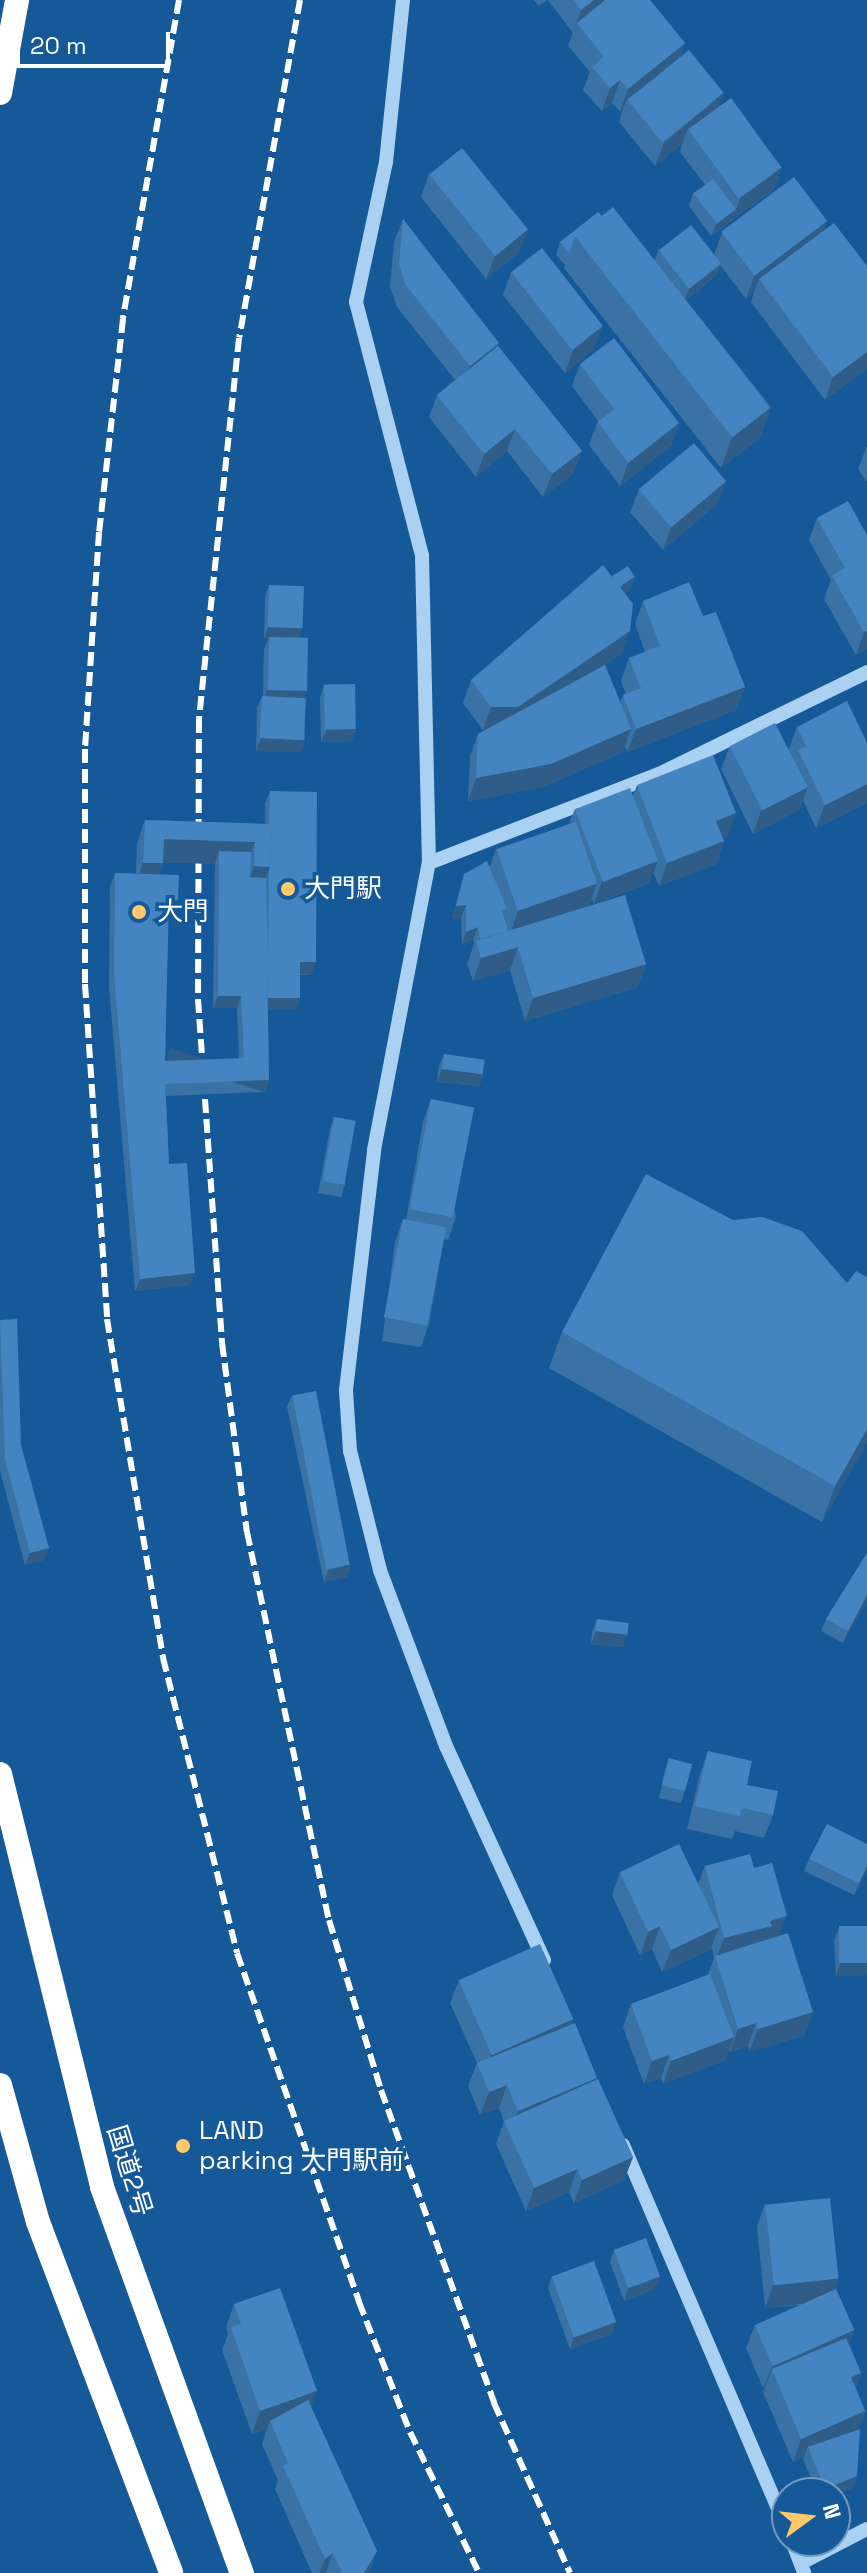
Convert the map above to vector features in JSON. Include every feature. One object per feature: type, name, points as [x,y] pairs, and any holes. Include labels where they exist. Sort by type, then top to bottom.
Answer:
[{"type":"highway","points":[[0,93],[17,0]]},
{"type":"highway","name":"国道2号","points":[[0,1774],[102,2187],[242,2573]]},
{"type":"highway","points":[[0,2085],[38,2222],[171,2573]]},
{"type":"street","points":[[403,0],[386,162],[356,302],[422,556],[429,863],[374,1150],[346,1390],[350,1451],[380,1570],[440,1731],[550,1974]]},
{"type":"street","points":[[429,863],[659,774],[867,672]]},
{"type":"street","points":[[618,2132],[771,2491]]},
{"type":"street","points":[[803,2568],[867,2529]]},
{"type":"building","points":[[574,0],[594,0],[581,10]]},
{"type":"building","points":[[605,0],[650,0],[685,43],[628,89],[620,80],[610,88],[592,67],[604,57],[577,23]]},
{"type":"building","points":[[689,50],[724,93],[662,142],[628,100]]},
{"type":"building","points":[[731,98],[782,168],[739,199],[688,129]]},
{"type":"building","points":[[462,148],[528,230],[495,256],[429,174]]},
{"type":"building","points":[[794,177],[827,221],[754,276],[721,232]]},
{"type":"building","points":[[713,179],[736,209],[717,224],[694,193]]},
{"type":"building","points":[[613,207],[770,408],[732,437],[575,237]]},
{"type":"building","points":[[598,212],[602,216],[575,237],[569,253],[560,242]]},
{"type":"building","points":[[403,219],[499,343],[470,366],[405,284],[399,264]]},
{"type":"building","points":[[834,223],[867,266],[867,352],[833,377],[759,279]]},
{"type":"building","points":[[691,225],[721,264],[689,289],[659,250]]},
{"type":"building","points":[[542,248],[603,326],[572,350],[511,272]]},
{"type":"building","points":[[614,338],[679,423],[628,463],[598,422],[614,409],[580,364]]},
{"type":"building","points":[[498,346],[582,451],[552,474],[515,429],[484,454],[437,395]]},
{"type":"building","points":[[694,443],[726,481],[671,528],[639,489]]},
{"type":"building","points":[[848,501],[867,535],[867,631],[864,632],[832,576],[845,568],[817,518]]},
{"type":"building","points":[[603,565],[633,604],[630,631],[518,707],[491,707],[471,680]]},
{"type":"building","points":[[628,566],[635,577],[619,587],[612,576]]},
{"type":"building","points":[[689,582],[703,616],[716,612],[745,687],[636,729],[623,695],[641,688],[629,658],[660,646],[643,601]]},
{"type":"building","points":[[269,585],[304,586],[303,628],[268,627]]},
{"type":"building","points":[[269,637],[308,638],[307,691],[268,690]]},
{"type":"building","points":[[605,665],[631,729],[551,764],[476,778],[478,734]]},
{"type":"building","points":[[355,684],[356,729],[325,730],[324,685]]},
{"type":"building","points":[[262,696],[306,698],[304,740],[260,738]]},
{"type":"building","points":[[847,701],[867,743],[867,784],[825,805],[798,750],[806,746],[797,727]]},
{"type":"building","points":[[775,723],[808,787],[762,810],[730,746]]},
{"type":"building","points":[[713,755],[736,813],[716,821],[724,841],[667,863],[637,785]]},
{"type":"building","points":[[630,788],[658,861],[603,882],[575,809]]},
{"type":"building","points":[[270,791],[317,792],[316,962],[300,962],[300,998],[268,998],[267,971],[269,1080],[165,1084],[169,1164],[187,1163],[195,1273],[140,1279],[114,975],[115,873],[179,875],[178,900],[169,899],[165,1061],[244,1058],[241,996],[218,996],[219,851],[251,852],[250,877],[266,878],[268,957]]},
{"type":"building","points":[[145,820],[272,824],[270,867],[254,866],[255,842],[164,839],[163,863],[143,863]]},
{"type":"building","points":[[576,822],[597,883],[518,911],[497,849]]},
{"type":"building","points":[[487,861],[507,909],[502,910],[508,931],[480,939],[478,927],[466,932],[466,905],[456,906],[464,874]]},
{"type":"building","points":[[625,895],[646,964],[533,998],[518,947],[481,958],[476,941]]},
{"type":"building","points":[[444,1054],[485,1060],[483,1075],[442,1069]]},
{"type":"building","points":[[431,1099],[474,1107],[453,1217],[410,1209]]},
{"type":"building","points":[[334,1117],[356,1121],[344,1185],[323,1181]]},
{"type":"building","points":[[646,1174],[733,1220],[762,1217],[802,1231],[847,1283],[856,1271],[867,1277],[867,1429],[835,1486],[562,1332]]},
{"type":"building","points":[[403,1219],[446,1227],[427,1326],[384,1317]]},
{"type":"building","points":[[17,1319],[21,1445],[49,1548],[30,1553],[5,1459],[0,1320]]},
{"type":"building","points":[[316,1391],[350,1565],[326,1569],[292,1396]]},
{"type":"building","points":[[867,1553],[867,1595],[848,1631],[826,1619]]},
{"type":"building","points":[[597,1619],[629,1623],[627,1635],[596,1631]]},
{"type":"building","points":[[708,1751],[752,1761],[747,1785],[778,1791],[773,1815],[742,1808],[740,1816],[695,1806]]},
{"type":"building","points":[[669,1758],[692,1764],[685,1791],[662,1785]]},
{"type":"building","points":[[827,1824],[867,1844],[867,1866],[859,1883],[809,1859]]},
{"type":"building","points":[[679,1844],[719,1927],[671,1950],[660,1926],[648,1932],[620,1872]]},
{"type":"building","points":[[750,1854],[754,1868],[772,1863],[787,1916],[770,1921],[772,1926],[724,1938],[705,1866]]},
{"type":"building","points":[[839,1926],[867,1926],[867,1963],[839,1963]]},
{"type":"building","points":[[788,1933],[813,2012],[758,2029],[756,2023],[738,2029],[715,1956]]},
{"type":"building","points":[[540,1944],[573,2019],[492,2055],[459,1980]]},
{"type":"building","points":[[710,1974],[734,2037],[671,2061],[669,2055],[652,2061],[631,2004]]},
{"type":"building","points":[[575,2023],[597,2078],[518,2111],[507,2085],[489,2092],[477,2063]]},
{"type":"building","points":[[598,2079],[633,2157],[582,2180],[577,2169],[534,2188],[504,2121]]},
{"type":"building","points":[[830,2198],[838,2279],[774,2285],[765,2205]]},
{"type":"building","points":[[646,2238],[660,2277],[628,2288],[614,2250]]},
{"type":"building","points":[[594,2261],[616,2322],[574,2337],[552,2276]]},
{"type":"building","points":[[280,2288],[317,2391],[260,2411],[231,2327],[241,2324],[234,2304]]},
{"type":"building","points":[[836,2289],[854,2330],[773,2366],[755,2325]]},
{"type":"building","points":[[846,2338],[861,2373],[851,2377],[865,2411],[801,2439],[772,2369]]},
{"type":"building","points":[[308,2400],[377,2551],[364,2573],[342,2573],[333,2553],[325,2559],[283,2466],[288,2463],[270,2421]]},
{"type":"building","points":[[860,2429],[857,2476],[820,2477],[808,2447]]},
{"type":"railway","points":[[179,0],[123,319],[99,532],[85,749],[85,984],[107,1319],[163,1658],[237,1953],[359,2302],[410,2432],[479,2573]]},
{"type":"railway","points":[[300,0],[239,338],[199,719],[198,999],[222,1343],[247,1532],[329,1920],[381,2090],[494,2403],[570,2573]]},
{"type":"place","name":"大門駅","points":[[288,889]]},
{"type":"place","name":"大門","points":[[139,912]]},
{"type":"place","name":"LAND parking 大門駅前","points":[[183,2146]]}]
